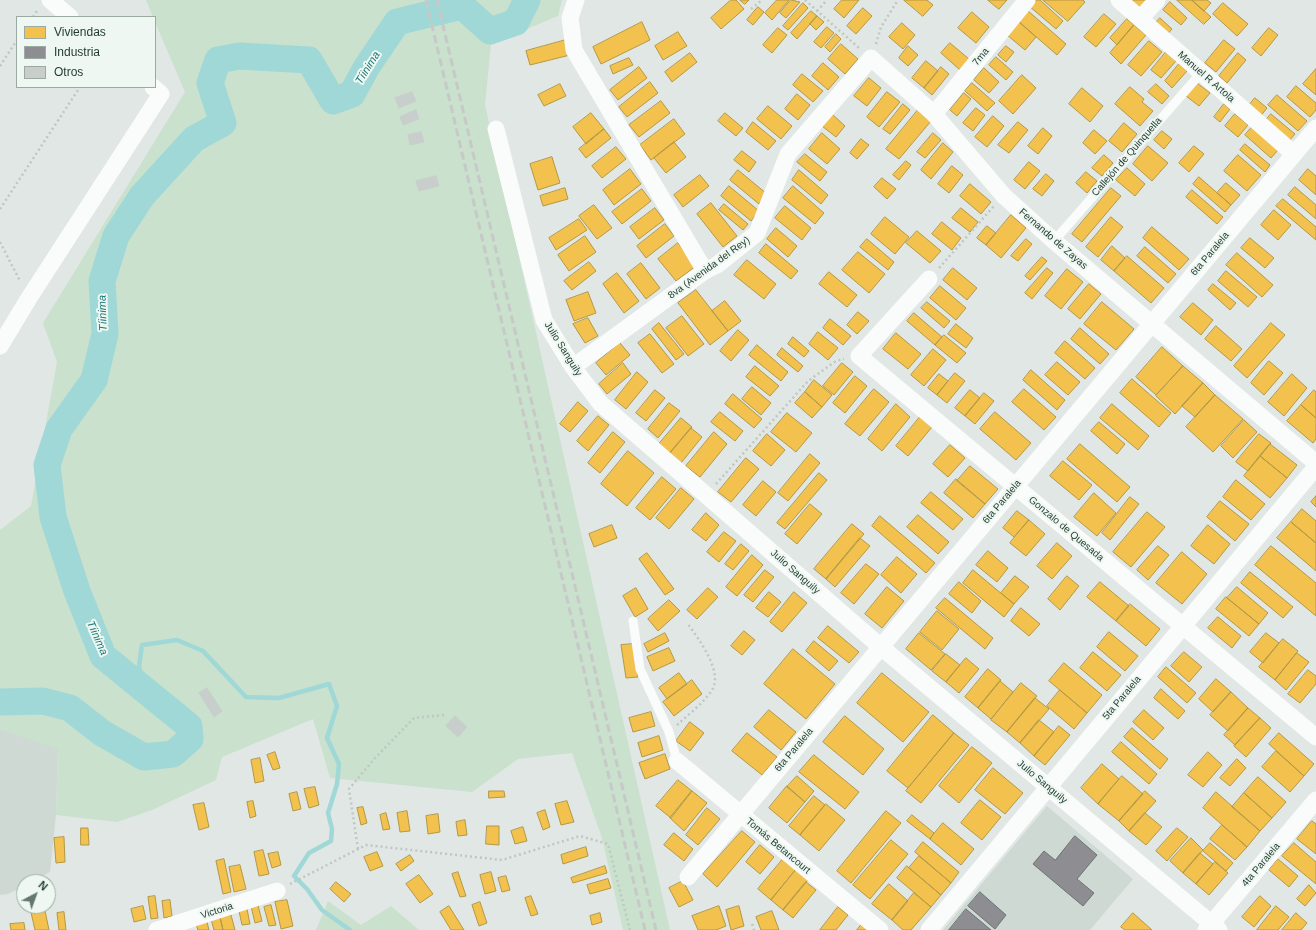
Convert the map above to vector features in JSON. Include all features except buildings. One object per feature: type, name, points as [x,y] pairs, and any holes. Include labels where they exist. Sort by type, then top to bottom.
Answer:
[{"type":"street","points":[[50,0],[69,16]]},
{"type":"street","points":[[576,0],[570,18],[574,50],[705,271]]},
{"type":"street","name":"7ma","points":[[934,114],[1027,0]]},
{"type":"street","name":"Manuel R Artola","points":[[1118,0],[1294,154]]},
{"type":"street","points":[[1140,19],[1157,0]]},
{"type":"street","name":"8va (Avenida del Rey)","points":[[573,367],[705,271],[716,265],[756,233],[788,154],[871,58]]},
{"type":"street","name":"Fernando de Zayas","points":[[871,58],[934,114],[1004,196],[1054,241],[1316,463]]},
{"type":"street","points":[[0,346],[29,298],[161,94],[154,88]]},
{"type":"street","name":"6ta Paralela","points":[[688,877],[1316,128]]},
{"type":"street","name":"Julio Sanguily","points":[[496,129],[544,320],[573,367],[600,403],[880,647],[1049,787],[1212,928]]},
{"type":"street","points":[[860,356],[929,279]]},
{"type":"street","name":"Gonzalo de Quesada","points":[[860,356],[1316,738]]},
{"type":"street","name":"5ta Paralela","points":[[929,930],[1316,467]]},
{"type":"street","name":"Tomás Betancourt","points":[[677,761],[880,930]]},
{"type":"street","name":"4ta Paralela","points":[[1212,928],[1316,800]]},
{"type":"street","name":"Victoria","points":[[157,930],[277,891]]},
{"type":"lane","name":"Callejón de Quinquella","points":[[1054,241],[1201,73]]},
{"type":"lane","points":[[633,621],[640,669],[669,732],[677,761]]},
{"type":"path","points":[[751,9],[762,0]]},
{"type":"path","points":[[805,0],[871,58],[881,27],[898,0]]},
{"type":"path","points":[[817,11],[827,0]]},
{"type":"path","points":[[0,66],[16,42]]},
{"type":"path","points":[[0,209],[79,88]]},
{"type":"path","points":[[929,279],[1004,196]]},
{"type":"path","points":[[0,242],[29,298]]},
{"type":"path","points":[[706,494],[808,381],[836,361],[860,356]]},
{"type":"path","points":[[669,732],[712,692],[716,677],[709,656],[688,624]]},
{"type":"path","points":[[358,849],[349,789],[375,758],[414,718],[444,715]]},
{"type":"path","points":[[277,891],[366,845],[502,860],[580,836],[608,844],[630,930]]},
{"type":"path","points":[[752,924],[754,930]]},
{"type":"shaded area","points":[[0,729],[58,748],[56,815],[50,872],[46,874],[16,874],[16,890],[8,894],[0,895]]},
{"type":"shaded area","points":[[1047,806],[1133,879],[1090,930],[943,930]]},
{"type":"green space","points":[[146,0],[562,0],[558,16],[491,44],[485,105],[670,930],[623,930],[602,838],[572,753],[518,759],[472,792],[330,778],[313,719],[222,757],[216,780],[152,810],[117,822],[56,815],[58,749],[0,729],[0,530],[31,506],[57,362],[43,323],[185,92],[156,24],[156,16],[153,16]]},
{"type":"green space","points":[[328,901],[361,925],[391,906],[419,930],[316,930]]},
{"type":"waterway","name":"Tíinima","points":[[0,702],[43,701],[70,708],[102,733],[144,757],[173,754],[190,739],[189,726],[103,656],[77,591],[53,517],[47,465],[59,429],[94,380],[105,334],[102,281],[116,236],[142,196],[194,139],[223,123],[210,83],[218,60],[239,56],[309,60],[333,101],[352,94],[366,68],[397,22],[462,6],[490,31],[516,22],[527,0]]},
{"type":"waterway","points":[[144,690],[139,666],[142,645],[177,640],[203,651],[246,697],[279,698],[329,684],[337,706],[327,738],[339,764],[337,784],[328,813],[332,829],[331,841],[309,853],[294,876],[307,889],[322,910],[350,930]]},
{"type":"railway","points":[[426,0],[645,930]]},
{"type":"railway","points":[[437,0],[656,930]]}]
